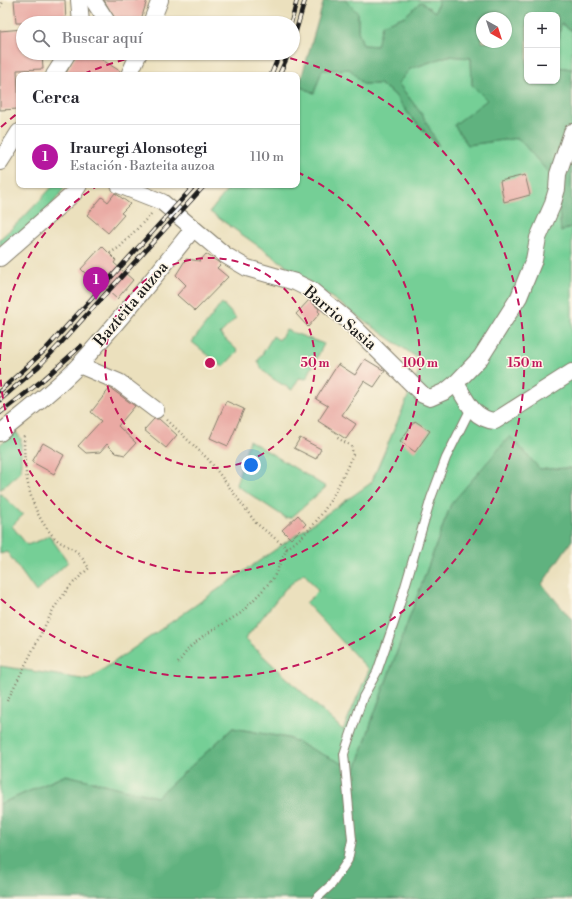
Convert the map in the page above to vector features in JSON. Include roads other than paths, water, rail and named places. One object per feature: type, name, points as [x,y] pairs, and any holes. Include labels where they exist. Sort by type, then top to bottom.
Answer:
[{"type":"street","points":[[79,0],[80,16]]},
{"type":"street","points":[[93,0],[103,16]]},
{"type":"street","points":[[154,16],[160,0]]},
{"type":"street","points":[[56,72],[64,60]]},
{"type":"street","name":"Barrio Sasia","points":[[193,229],[225,255],[247,268],[296,282],[311,290],[348,320],[423,395],[430,398],[436,397],[456,383],[480,357],[519,297],[534,260],[538,238],[552,206],[557,189],[558,174],[572,132]]},
{"type":"street","points":[[0,162],[16,140]]},
{"type":"street","points":[[0,258],[74,193],[77,188]]},
{"type":"street","points":[[127,188],[162,202],[193,229]]},
{"type":"street","name":"Bazteita auzoa","points":[[0,433],[79,365],[145,289],[193,229]]},
{"type":"street","points":[[79,365],[119,382],[156,410]]},
{"type":"street","points":[[456,383],[471,408],[479,416],[487,420],[495,421],[572,372]]},
{"type":"lane","points":[[316,899],[332,884],[348,860],[352,840],[344,754],[363,696],[377,672],[397,614],[433,492],[446,458],[471,408]]},
{"type":"railway","points":[[293,16],[297,0]]},
{"type":"railway","points":[[300,17],[305,0]]},
{"type":"railway","points":[[272,72],[277,60]]},
{"type":"railway","points":[[280,72],[286,60]]},
{"type":"railway","points":[[0,391],[44,351],[192,188]]},
{"type":"railway","points":[[0,400],[39,366],[60,344],[202,188]]},
{"type":"railway","points":[[0,413],[44,379],[81,346]]},
{"type":"place","name":"Irauregi Alonsotegi","points":[[96,300]]}]
